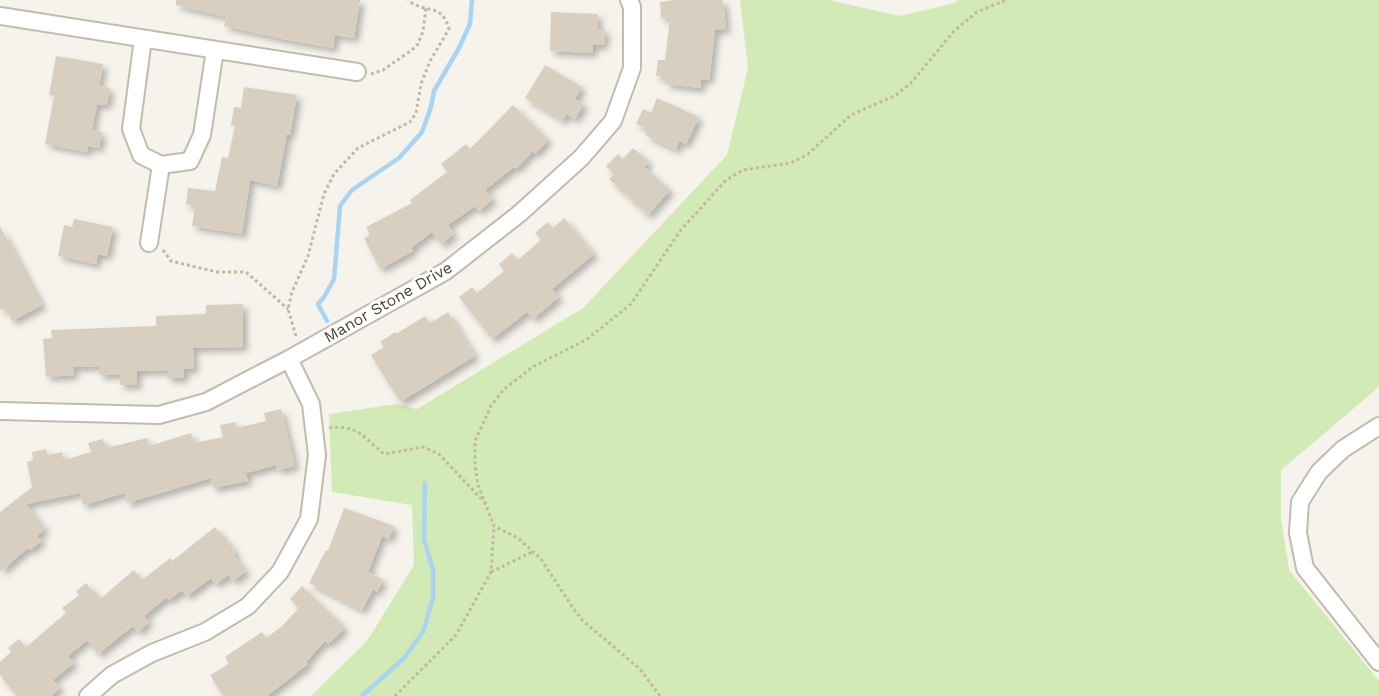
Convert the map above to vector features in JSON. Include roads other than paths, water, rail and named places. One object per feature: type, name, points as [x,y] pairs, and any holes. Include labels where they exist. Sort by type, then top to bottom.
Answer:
[{"type":"street","name":"Manor Stone Drive","points":[[0,411],[159,415],[206,402],[289,359],[446,271],[519,214],[581,158],[613,121],[632,68],[632,7],[629,0]]},
{"type":"street","points":[[0,16],[357,72]]},
{"type":"street","points":[[143,39],[131,129],[141,155],[161,165],[190,160],[202,135],[215,50]]},
{"type":"street","points":[[149,243],[161,165]]},
{"type":"street","points":[[88,696],[112,675],[152,653],[205,632],[248,606],[280,572],[309,519],[317,454],[311,404],[289,359]]},
{"type":"street","points":[[1379,426],[1343,449],[1319,472],[1300,502],[1298,532],[1305,568],[1379,662]]},
{"type":"waterway","points":[[327,321],[318,304],[334,279],[340,206],[352,190],[399,158],[422,132],[434,91],[470,24],[472,0]]},
{"type":"waterway","points":[[362,696],[404,658],[423,632],[433,598],[433,570],[424,539],[425,483]]}]
